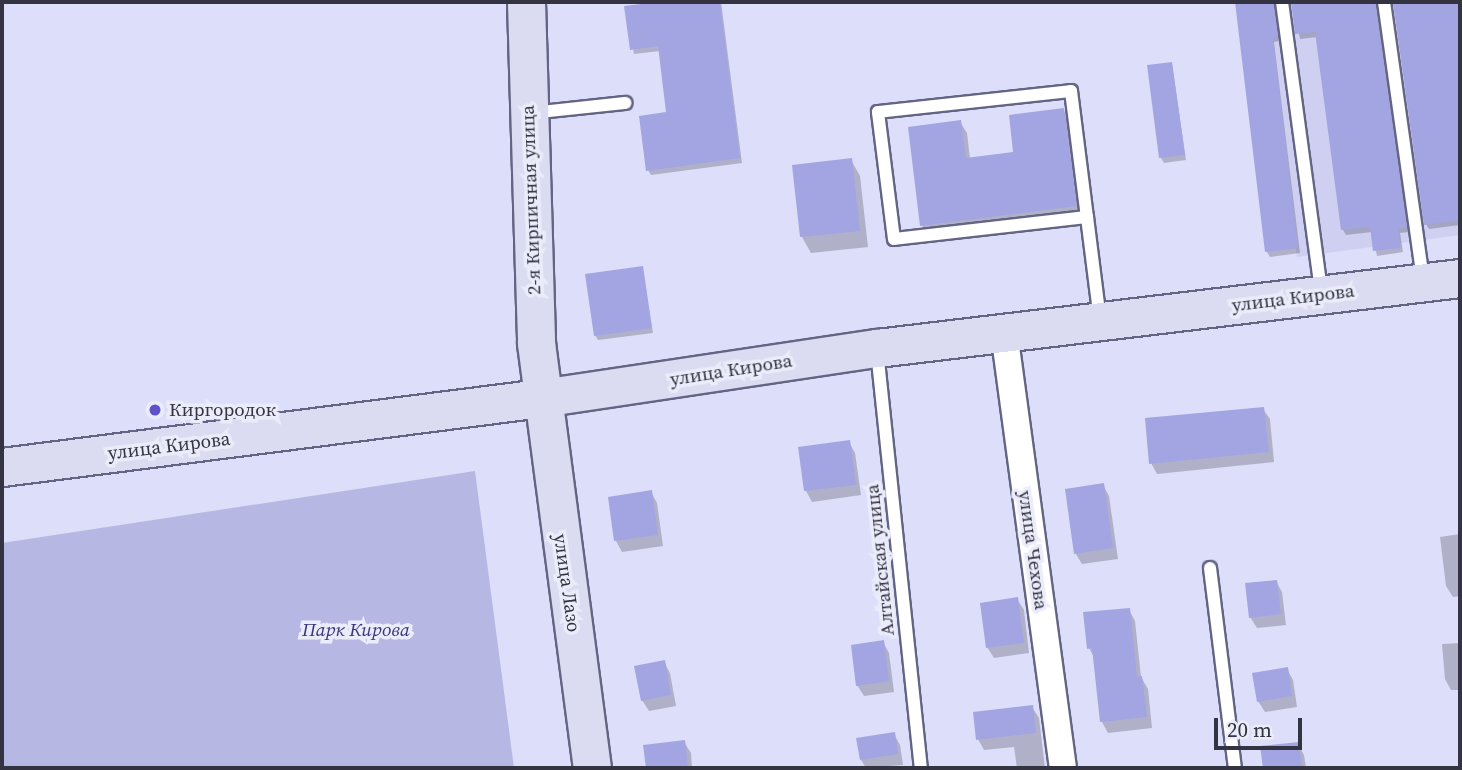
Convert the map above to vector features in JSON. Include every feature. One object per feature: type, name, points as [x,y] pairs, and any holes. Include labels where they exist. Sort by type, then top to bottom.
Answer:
[{"type":"main road","name":"2-я Кирпичная улица","points":[[526,2],[536,343],[541,398]]},
{"type":"main road","name":"улица Кирова","points":[[2,467],[541,398],[877,348],[1460,278]]},
{"type":"main road","name":"улица Лазо","points":[[541,398],[592,768]]},
{"type":"street","name":"улица Чехова","points":[[1004,332],[1063,768]]},
{"type":"lane","points":[[1282,2],[1322,295]]},
{"type":"lane","points":[[1384,2],[1424,282]]},
{"type":"lane","points":[[1087,217],[894,239],[878,112],[1071,91],[1087,217],[1100,320]]},
{"type":"lane","points":[[528,113],[625,103]]},
{"type":"lane","name":"Алтайская улица","points":[[877,348],[921,768]]},
{"type":"lane","points":[[1210,568],[1235,768]]},
{"type":"shaded area","points":[[1255,2],[1460,2],[1460,235],[1297,257]]},
{"type":"green space","name":"Парк Кирова","points":[[475,471],[514,768],[2,768],[2,543]]},
{"type":"building","points":[[658,2],[720,2],[740,158],[646,171],[639,116],[666,112],[658,46],[630,50],[624,6]]},
{"type":"building","points":[[1235,2],[1273,2],[1278,37],[1273,37],[1298,248],[1265,252]]},
{"type":"building","points":[[1291,2],[1375,2],[1407,227],[1398,228],[1401,248],[1373,251],[1370,227],[1341,230],[1315,32],[1295,34]]},
{"type":"building","points":[[1393,2],[1458,2],[1460,220],[1424,225]]},
{"type":"building","points":[[1172,62],[1185,155],[1159,158],[1147,65]]},
{"type":"building","points":[[1064,108],[1077,206],[920,226],[908,127],[961,120],[966,158],[1013,152],[1009,115]]},
{"type":"building","points":[[852,158],[860,231],[800,237],[792,165]]},
{"type":"building","points":[[643,266],[652,328],[594,336],[585,274]]},
{"type":"building","points":[[1264,407],[1269,452],[1149,464],[1145,418]]},
{"type":"building","points":[[850,440],[856,485],[804,491],[798,447]]},
{"type":"building","points":[[1104,483],[1113,548],[1074,554],[1065,489]]},
{"type":"building","points":[[652,490],[658,535],[614,541],[608,497]]},
{"type":"building","points":[[1277,580],[1281,614],[1249,618],[1245,583]]},
{"type":"building","points":[[1018,597],[1024,643],[986,648],[980,603]]},
{"type":"building","points":[[1130,608],[1137,677],[1142,676],[1147,717],[1100,722],[1092,648],[1087,649],[1083,612]]},
{"type":"building","points":[[884,640],[889,681],[856,686],[851,645]]},
{"type":"building","points":[[665,660],[671,695],[641,701],[634,666]]},
{"type":"building","points":[[1288,667],[1292,696],[1257,702],[1252,673]]},
{"type":"building","points":[[1033,705],[1036,733],[976,740],[973,712]]},
{"type":"building","points":[[895,732],[898,754],[860,760],[856,738]]},
{"type":"building","points":[[685,740],[688,768],[646,768],[643,745]]},
{"type":"building","points":[[1299,742],[1302,768],[1263,768],[1260,746]]},
{"type":"place","name":"Киргородок","points":[[155,410]]}]
